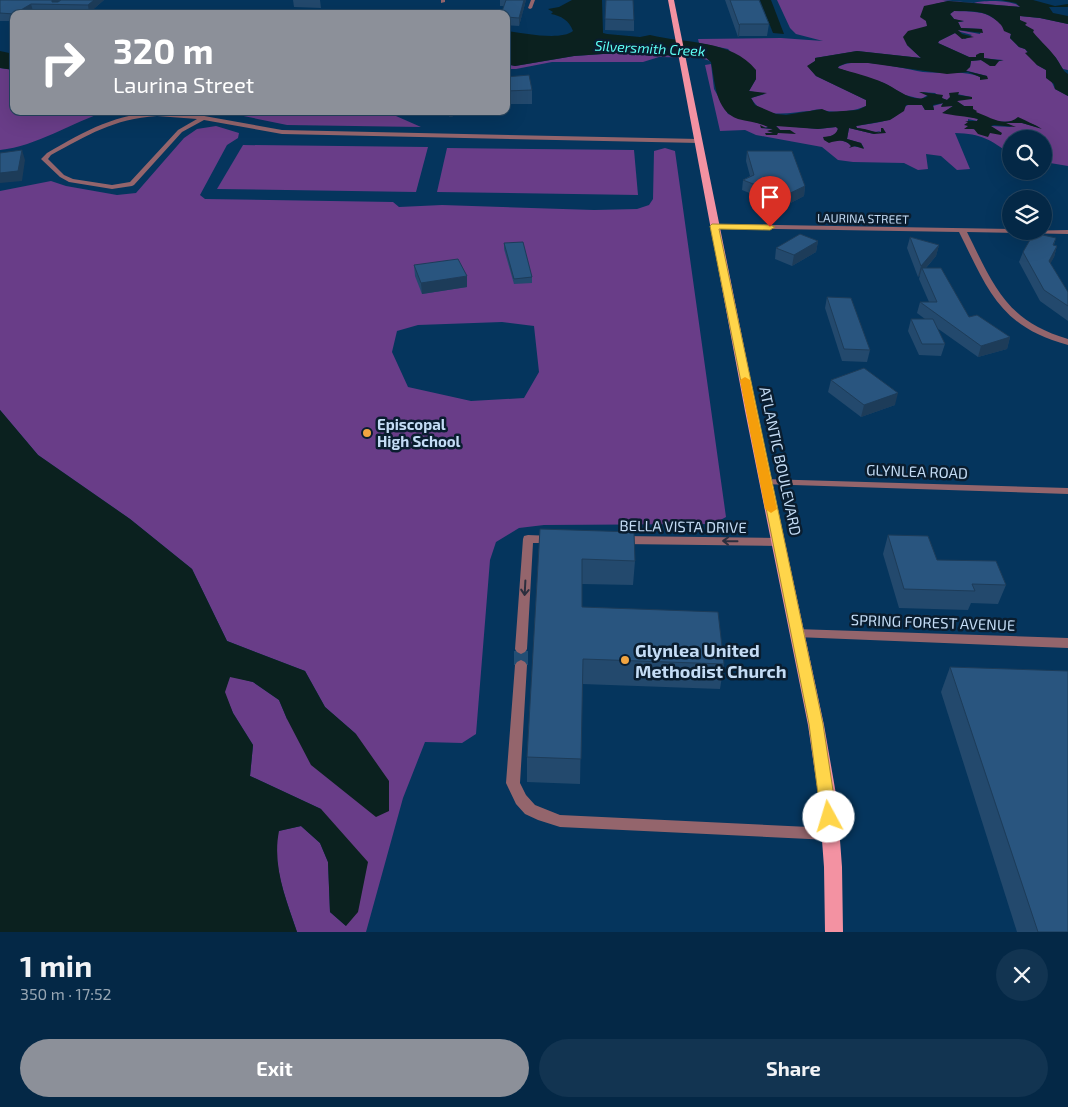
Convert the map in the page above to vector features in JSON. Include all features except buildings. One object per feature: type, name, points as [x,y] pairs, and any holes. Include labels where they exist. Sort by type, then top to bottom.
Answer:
[{"type":"main road","name":"ATLANTIC BOULEVARD","points":[[671,0],[765,482],[816,724],[828,800],[834,932]]},
{"type":"street","points":[[530,8],[533,0]]},
{"type":"street","points":[[152,115],[139,116],[106,124],[49,154],[44,160],[62,176],[71,181],[112,187],[132,184],[180,130],[201,119]]},
{"type":"street","points":[[172,115],[282,132],[699,141]]},
{"type":"street","name":"LAURINA STREET","points":[[715,226],[1002,231]]},
{"type":"street","points":[[962,230],[1000,302],[1010,313],[1023,324],[1041,334],[1068,342]]},
{"type":"street","name":"LAURINA STREET","points":[[1052,232],[1068,232]]},
{"type":"street","name":"GLYNLEA ROAD","points":[[765,482],[1068,491]]},
{"type":"street","points":[[521,649],[528,539],[566,540]]},
{"type":"street","name":"BELLA VISTA DRIVE","points":[[614,540],[778,542]]},
{"type":"street","name":"SPRING FOREST AVENUE","points":[[796,633],[1068,643]]},
{"type":"street","points":[[521,665],[513,784],[519,801],[535,814],[560,821],[830,834]]},
{"type":"shaded area","points":[[777,0],[942,0],[974,3],[998,1],[1021,7],[948,1],[935,4],[926,21],[928,26],[917,30],[907,45],[921,58],[857,51],[815,58],[815,61],[808,66],[816,76],[866,100],[866,106],[844,111],[818,110],[778,114],[763,110],[756,105],[751,98],[765,94],[749,91],[756,79],[728,49],[699,43],[698,39],[781,38],[823,41],[796,34],[790,28]]},
{"type":"shaded area","points":[[954,11],[980,13],[986,14],[997,21],[1011,34],[1010,38],[1019,47],[1025,49],[1037,65],[1046,70],[1055,89],[1068,96],[1068,166],[1052,163],[1052,130],[1002,130],[1002,149],[979,136],[955,133],[970,169],[957,170],[941,156],[926,154],[928,169],[918,170],[904,163],[838,160],[822,147],[756,135],[745,130],[720,131],[705,65],[711,64],[714,89],[728,114],[769,127],[761,128],[773,130],[768,132],[793,132],[780,130],[775,125],[818,129],[836,127],[838,128],[837,133],[831,136],[851,146],[864,148],[861,143],[847,139],[849,128],[874,134],[881,131],[875,132],[857,128],[856,126],[893,118],[906,106],[922,105],[925,110],[934,110],[933,106],[944,103],[941,106],[953,106],[943,113],[965,115],[978,119],[977,121],[968,119],[968,126],[972,129],[1001,133],[990,126],[1013,127],[1004,124],[1006,123],[1022,123],[1040,128],[1026,122],[986,119],[956,101],[971,97],[957,94],[959,92],[947,100],[935,93],[921,92],[928,95],[921,99],[905,95],[884,83],[837,68],[844,64],[866,63],[923,72],[959,73],[980,77],[980,79],[987,76],[964,70],[970,67],[971,61],[981,60],[992,63],[1003,60],[969,57],[938,43],[955,33],[965,39],[972,35],[958,30],[980,34],[982,29],[961,28],[958,22],[964,22],[954,19],[950,14]]},
{"type":"shaded area","points":[[1020,16],[1068,24],[1068,70],[1063,69],[1056,58],[1020,20]]},
{"type":"shaded area","points":[[619,51],[649,55],[704,56],[710,61],[701,58],[659,57],[643,62],[552,62],[510,69],[510,65],[515,66],[574,56],[617,53]]},
{"type":"shaded area","points":[[0,68],[10,69],[10,115],[97,115],[41,139],[14,148],[0,150]]},
{"type":"shaded area","points":[[238,115],[396,115],[421,127],[287,125]]},
{"type":"shaded area","name":"Episcopal High School","points":[[216,126],[239,133],[238,138],[227,145],[200,195],[205,199],[393,202],[399,207],[442,205],[594,210],[637,209],[649,205],[653,199],[654,151],[665,148],[675,151],[726,517],[713,524],[544,525],[519,528],[496,542],[490,560],[476,734],[462,743],[425,742],[403,798],[366,932],[297,932],[278,870],[277,844],[278,831],[301,826],[320,843],[328,862],[330,912],[346,926],[321,809],[250,776],[253,745],[233,713],[224,692],[230,676],[253,682],[279,700],[287,719],[356,734],[325,707],[305,671],[227,641],[192,569],[130,519],[38,455],[0,410],[0,191],[51,181],[66,186],[117,195],[136,193],[184,138],[197,129]],"holes":[[[502,322],[534,326],[539,372],[524,398],[471,401],[408,387],[392,352],[397,331],[418,325]]]},
{"type":"shaded area","points":[[243,145],[428,147],[416,192],[217,189]]},
{"type":"shaded area","points":[[447,148],[634,150],[638,195],[437,192]]},
{"type":"water","name":"Silversmith Creek","points":[[572,0],[602,0],[603,33],[640,37],[650,35],[707,44],[734,53],[746,60],[756,70],[756,79],[749,91],[767,93],[751,98],[755,105],[776,114],[786,115],[822,109],[829,112],[858,110],[866,106],[866,100],[816,76],[807,66],[815,61],[815,58],[857,51],[921,58],[907,45],[903,37],[908,31],[927,26],[926,21],[920,17],[924,6],[948,1],[1020,7],[1016,3],[1001,0],[1033,0],[1055,6],[1068,4],[1068,7],[1049,7],[1053,13],[1068,16],[1068,24],[1020,16],[1020,20],[1027,23],[1025,25],[1034,30],[1033,32],[1068,74],[1068,96],[1055,89],[1054,84],[1046,78],[1046,70],[1037,65],[1025,53],[1028,52],[1025,49],[1019,47],[1010,38],[1011,34],[1004,31],[993,17],[977,12],[954,11],[950,14],[954,19],[964,21],[958,22],[961,28],[982,29],[983,33],[958,30],[962,34],[974,37],[962,39],[955,33],[938,43],[969,57],[976,57],[980,53],[984,53],[984,58],[1004,61],[999,61],[995,66],[990,66],[981,60],[971,61],[970,67],[966,71],[987,76],[988,79],[980,80],[980,77],[968,72],[947,74],[868,63],[847,63],[838,68],[867,76],[911,97],[923,98],[928,96],[919,92],[921,92],[943,95],[942,98],[947,100],[950,97],[949,93],[959,92],[958,95],[972,97],[972,99],[957,101],[964,106],[973,106],[976,112],[1003,122],[1008,122],[1018,117],[1042,129],[1022,123],[1006,123],[1016,127],[991,126],[1002,133],[1001,135],[990,133],[988,137],[978,134],[974,129],[964,129],[968,126],[964,125],[968,122],[965,121],[977,121],[978,119],[942,113],[953,106],[941,107],[943,103],[933,105],[934,110],[925,110],[922,105],[906,105],[904,111],[890,120],[856,126],[857,128],[878,132],[881,132],[881,128],[883,128],[886,133],[874,134],[849,128],[847,139],[861,143],[864,149],[855,146],[849,148],[851,146],[844,141],[829,143],[824,140],[823,137],[836,133],[838,129],[836,127],[818,129],[776,126],[780,130],[790,130],[796,134],[778,133],[777,135],[766,135],[765,133],[773,133],[767,131],[773,129],[761,128],[760,125],[768,127],[738,119],[730,115],[725,109],[717,95],[711,62],[704,56],[649,55],[619,51],[617,53],[574,56],[515,66],[510,65],[510,32],[541,36],[560,36],[573,31],[567,21],[551,14],[553,12],[548,9],[559,7]]},
{"type":"water","points":[[760,0],[771,0],[784,34],[773,33]]},
{"type":"water","points":[[0,51],[10,53],[10,69],[0,68]]},
{"type":"water","points":[[0,410],[38,455],[130,519],[192,569],[227,641],[305,671],[325,707],[356,734],[389,781],[389,811],[376,817],[311,765],[279,700],[253,682],[230,677],[225,692],[233,713],[253,745],[250,776],[321,809],[368,862],[358,912],[346,926],[330,912],[328,862],[320,843],[301,826],[279,831],[277,844],[281,882],[297,932],[0,932]]},
{"type":"tunnel","points":[[521,649],[521,665]]},
{"type":"slow traffic","points":[[745,380],[771,509]]},
{"type":"place","name":"Episcopal High School","points":[[367,433]]},
{"type":"place","name":"Glynlea United Methodist Church","points":[[625,660]]},
{"type":"route","points":[[770,227],[715,226],[765,482],[816,724],[829,817]]}]
